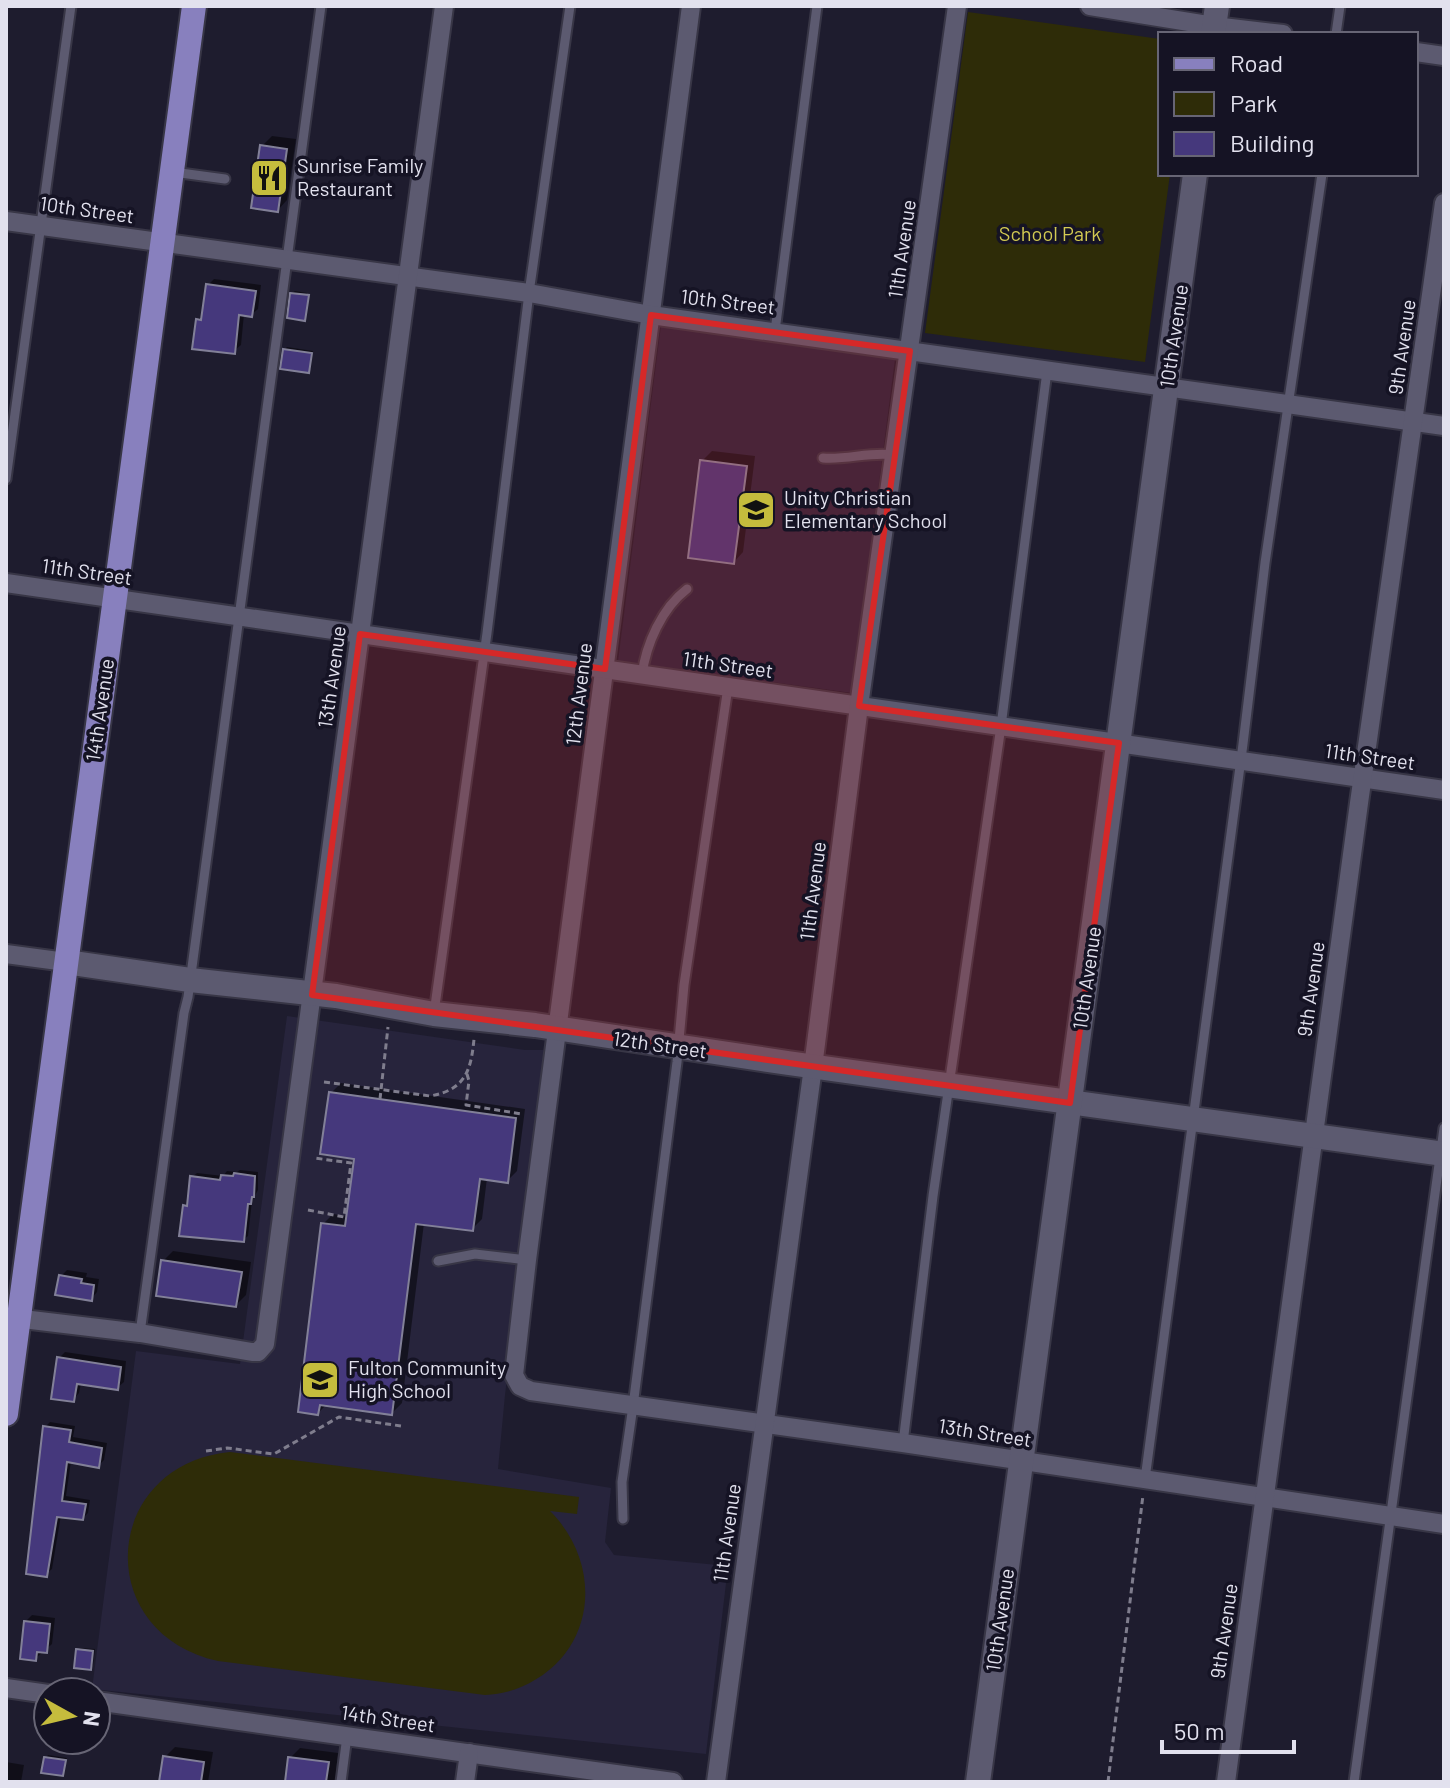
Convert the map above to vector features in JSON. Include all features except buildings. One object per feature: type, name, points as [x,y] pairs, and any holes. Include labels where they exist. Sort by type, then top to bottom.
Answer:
[{"type":"main road","name":"14th Avenue","points":[[6,1414],[12,1318],[66,962],[194,6]]},
{"type":"street","name":"13th Avenue","points":[[140,1333],[252,1352],[258,1352],[265,1344],[444,6]]},
{"type":"street","name":"12th Avenue","points":[[520,1386],[514,1375],[527,1260],[691,6]]},
{"type":"street","name":"11th Avenue","points":[[716,1782],[859,706],[957,6]]},
{"type":"street","points":[[1092,6],[1272,32]]},
{"type":"street","points":[[1418,52],[1444,56]]},
{"type":"street","name":"10th Avenue","points":[[978,1782],[1195,176]]},
{"type":"street","name":"9th Avenue","points":[[1226,1782],[1362,778],[1444,203]]},
{"type":"street","name":"10th Street","points":[[6,221],[529,293],[651,315],[1444,426]]},
{"type":"street","name":"11th Street","points":[[6,583],[1444,790]]},
{"type":"street","name":"12th Street","points":[[6,954],[190,980],[336,996],[434,1014],[1442,1154]]},
{"type":"street","points":[[12,1318],[140,1333]]},
{"type":"street","name":"13th Street","points":[[520,1386],[531,1391],[1444,1524]]},
{"type":"street","points":[[6,1688],[32,1692]]},
{"type":"street","name":"14th Street","points":[[112,1703],[673,1782]]},
{"type":"street","points":[[465,1782],[469,1753]]},
{"type":"lane","points":[[6,479],[71,6]]},
{"type":"lane","points":[[140,1333],[321,6]]},
{"type":"lane","points":[[434,1014],[570,6]]},
{"type":"lane","points":[[775,331],[817,6]]},
{"type":"lane","points":[[1336,32],[1340,6]]},
{"type":"lane","points":[[171,172],[225,179]]},
{"type":"lane","points":[[1145,1479],[1265,563],[1322,176]]},
{"type":"lane","points":[[903,1443],[929,1227],[1001,726],[1047,371]]},
{"type":"lane","points":[[823,458],[842,459],[878,453],[895,455]]},
{"type":"lane","points":[[642,675],[645,657],[669,606],[687,589]]},
{"type":"lane","points":[[623,1519],[622,1482],[679,1048],[684,985],[728,687]]},
{"type":"lane","points":[[1354,1782],[1444,1128]]},
{"type":"lane","points":[[438,1261],[475,1254],[527,1260]]},
{"type":"lane","points":[[341,1782],[347,1736]]},
{"type":"path","points":[[380,1099],[388,1027]]},
{"type":"path","points":[[324,1082],[430,1096],[443,1094],[467,1074],[472,1064],[474,1039]]},
{"type":"path","points":[[467,1074],[466,1105],[522,1114]]},
{"type":"path","points":[[308,1210],[344,1217],[351,1163],[314,1158]]},
{"type":"path","points":[[206,1451],[227,1448],[274,1454],[339,1417],[401,1426]]},
{"type":"path","points":[[1108,1782],[1145,1479]]},
{"type":"highlighted area","points":[[651,315],[910,351],[859,706],[1119,743],[1070,1103],[312,995],[360,634],[605,669]]},
{"type":"shaded area","name":"Unity Christian Elementary School","points":[[661,325],[895,359],[852,693],[618,661]]},
{"type":"shaded area","name":"Fulton Community High School","points":[[287,1016],[525,1050],[546,1050],[498,1469],[611,1488],[605,1542],[614,1555],[728,1566],[706,1754],[112,1691],[112,1676],[94,1676],[136,1351],[240,1364]]},
{"type":"green space","name":"School Park","points":[[968,12],[1158,39],[1158,176],[1170,176],[1145,362],[925,333]]},
{"type":"green space","points":[[230,1452],[579,1497],[577,1514],[550,1511],[568,1533],[579,1557],[585,1582],[584,1608],[578,1632],[565,1654],[546,1673],[517,1689],[485,1695],[218,1661],[177,1645],[148,1618],[132,1586],[128,1551],[136,1516],[156,1486],[187,1464]]},
{"type":"place","name":"Sunrise Family Restaurant","points":[[269,178]]},
{"type":"place","name":"Unity Christian Elementary School","points":[[756,510]]},
{"type":"place","name":"Fulton Community High School","points":[[320,1380]]}]
